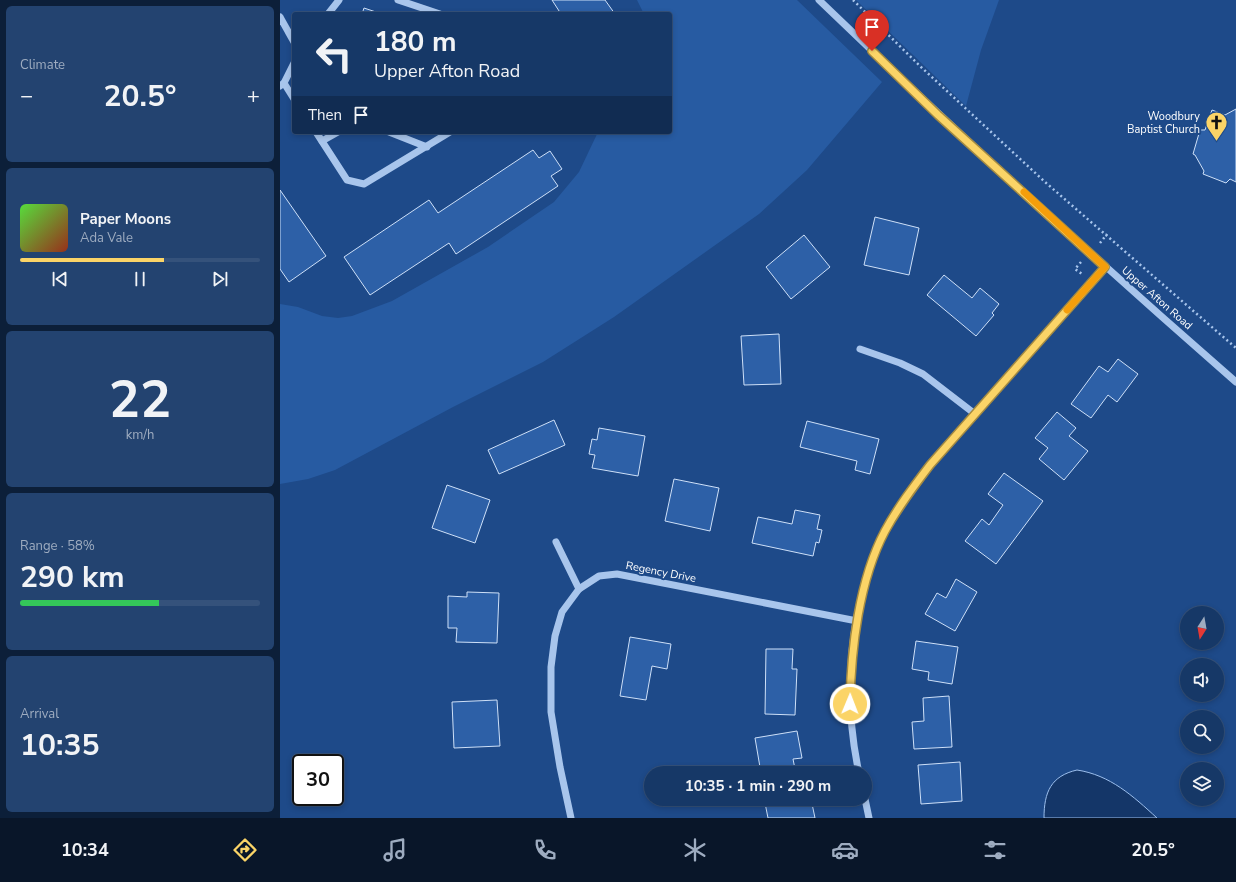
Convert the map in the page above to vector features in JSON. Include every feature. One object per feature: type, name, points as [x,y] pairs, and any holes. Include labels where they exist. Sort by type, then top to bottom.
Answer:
[{"type":"street","points":[[330,12],[339,0]]},
{"type":"street","points":[[398,0],[434,12]]},
{"type":"street","name":"Upper Afton Road","points":[[819,0],[938,115],[1105,267],[1236,382]]},
{"type":"street","points":[[280,17],[292,38]]},
{"type":"street","points":[[292,67],[282,85],[292,97]]},
{"type":"street","points":[[317,134],[347,180],[364,184],[447,134]]},
{"type":"street","points":[[322,141],[334,134]]},
{"type":"street","points":[[394,134],[427,147]]},
{"type":"street","points":[[858,766],[853,745],[850,704],[851,666],[857,621],[870,568],[885,532],[908,493],[975,414],[1105,267]]},
{"type":"street","points":[[860,349],[900,363],[923,374],[975,414]]},
{"type":"street","points":[[556,542],[579,589]]},
{"type":"street","name":"Regency Drive","points":[[571,818],[551,712],[551,667],[555,636],[562,612],[579,589],[599,576],[618,574],[857,621]]},
{"type":"street","points":[[866,806],[869,818]]},
{"type":"path","points":[[853,0],[921,67],[1045,182],[1236,348]]},
{"type":"shaded area","points":[[637,0],[797,0],[882,82],[807,170],[759,214],[614,317],[543,362],[453,407],[335,470],[308,479],[280,484],[280,304],[298,307],[322,316],[338,318],[352,316],[392,301],[488,247],[554,202],[579,172],[597,134],[672,134],[672,12],[643,12]]},
{"type":"shaded area","points":[[856,0],[999,0],[981,50],[966,106]]},
{"type":"shaded area","points":[[1077,770],[1100,777],[1130,794],[1157,818],[1044,818],[1044,809],[1051,786],[1061,776]]},
{"type":"building","points":[[552,0],[605,0],[614,12],[560,12]]},
{"type":"building","points":[[364,8],[376,12],[363,12]]},
{"type":"building","name":"Woodbury Baptist Church","points":[[1236,109],[1236,182],[1230,179],[1226,183],[1203,174],[1204,171],[1193,154],[1200,130],[1205,130],[1212,110],[1225,115]]},
{"type":"building","points":[[533,150],[539,158],[550,151],[562,169],[551,176],[558,186],[456,254],[449,243],[370,295],[344,257],[429,200],[438,213]]},
{"type":"building","points":[[280,190],[326,256],[289,282],[280,269]]},
{"type":"building","points":[[875,217],[919,228],[909,275],[864,265]]},
{"type":"building","points":[[804,235],[830,267],[791,299],[766,267]]},
{"type":"building","points":[[944,275],[972,298],[980,288],[999,304],[992,313],[994,315],[976,336],[927,295]]},
{"type":"building","points":[[779,334],[781,384],[744,385],[741,336]]},
{"type":"building","points":[[1118,359],[1138,374],[1117,402],[1108,395],[1091,418],[1071,404],[1099,366],[1108,372]]},
{"type":"building","points":[[1057,412],[1076,428],[1069,436],[1088,451],[1064,480],[1039,459],[1048,448],[1035,438]]},
{"type":"building","points":[[554,420],[565,445],[499,474],[488,450]]},
{"type":"building","points":[[807,421],[879,439],[870,474],[855,470],[857,461],[800,447]]},
{"type":"building","points":[[599,428],[645,436],[638,476],[592,468],[595,455],[589,454],[592,439],[597,440]]},
{"type":"building","points":[[1004,473],[1043,501],[996,564],[965,541],[982,519],[989,525],[1003,505],[988,494]]},
{"type":"building","points":[[674,479],[719,488],[710,531],[665,521]]},
{"type":"building","points":[[447,485],[490,500],[475,543],[432,528]]},
{"type":"building","points":[[795,510],[820,515],[817,529],[822,530],[819,543],[816,542],[813,556],[752,543],[758,517],[792,524]]},
{"type":"building","points":[[956,579],[977,592],[955,631],[925,614],[937,593],[946,598]]},
{"type":"building","points":[[467,592],[499,593],[497,643],[456,642],[457,628],[448,628],[448,596],[467,597]]},
{"type":"building","points":[[630,637],[671,644],[667,669],[652,666],[646,700],[620,696]]},
{"type":"building","points":[[916,641],[958,647],[952,684],[928,680],[929,672],[912,669]]},
{"type":"building","points":[[766,649],[793,649],[792,669],[797,669],[795,715],[765,714]]},
{"type":"building","points":[[949,696],[952,747],[914,749],[912,722],[924,721],[923,698]]},
{"type":"building","points":[[497,700],[500,746],[454,748],[452,702]]},
{"type":"building","points":[[797,731],[802,758],[793,759],[794,766],[760,766],[755,738]]},
{"type":"building","points":[[960,762],[962,801],[921,804],[918,765]]},
{"type":"building","points":[[766,806],[812,806],[815,818],[768,818]]},
{"type":"slow traffic","points":[[1024,192],[1105,267],[1067,310]]},
{"type":"place","name":"Woodbury Baptist Church","points":[[1216,142]]},
{"type":"route","points":[[850,704],[851,666],[857,621],[870,568],[885,532],[908,493],[930,465],[1105,267],[938,115],[872,51]]}]
